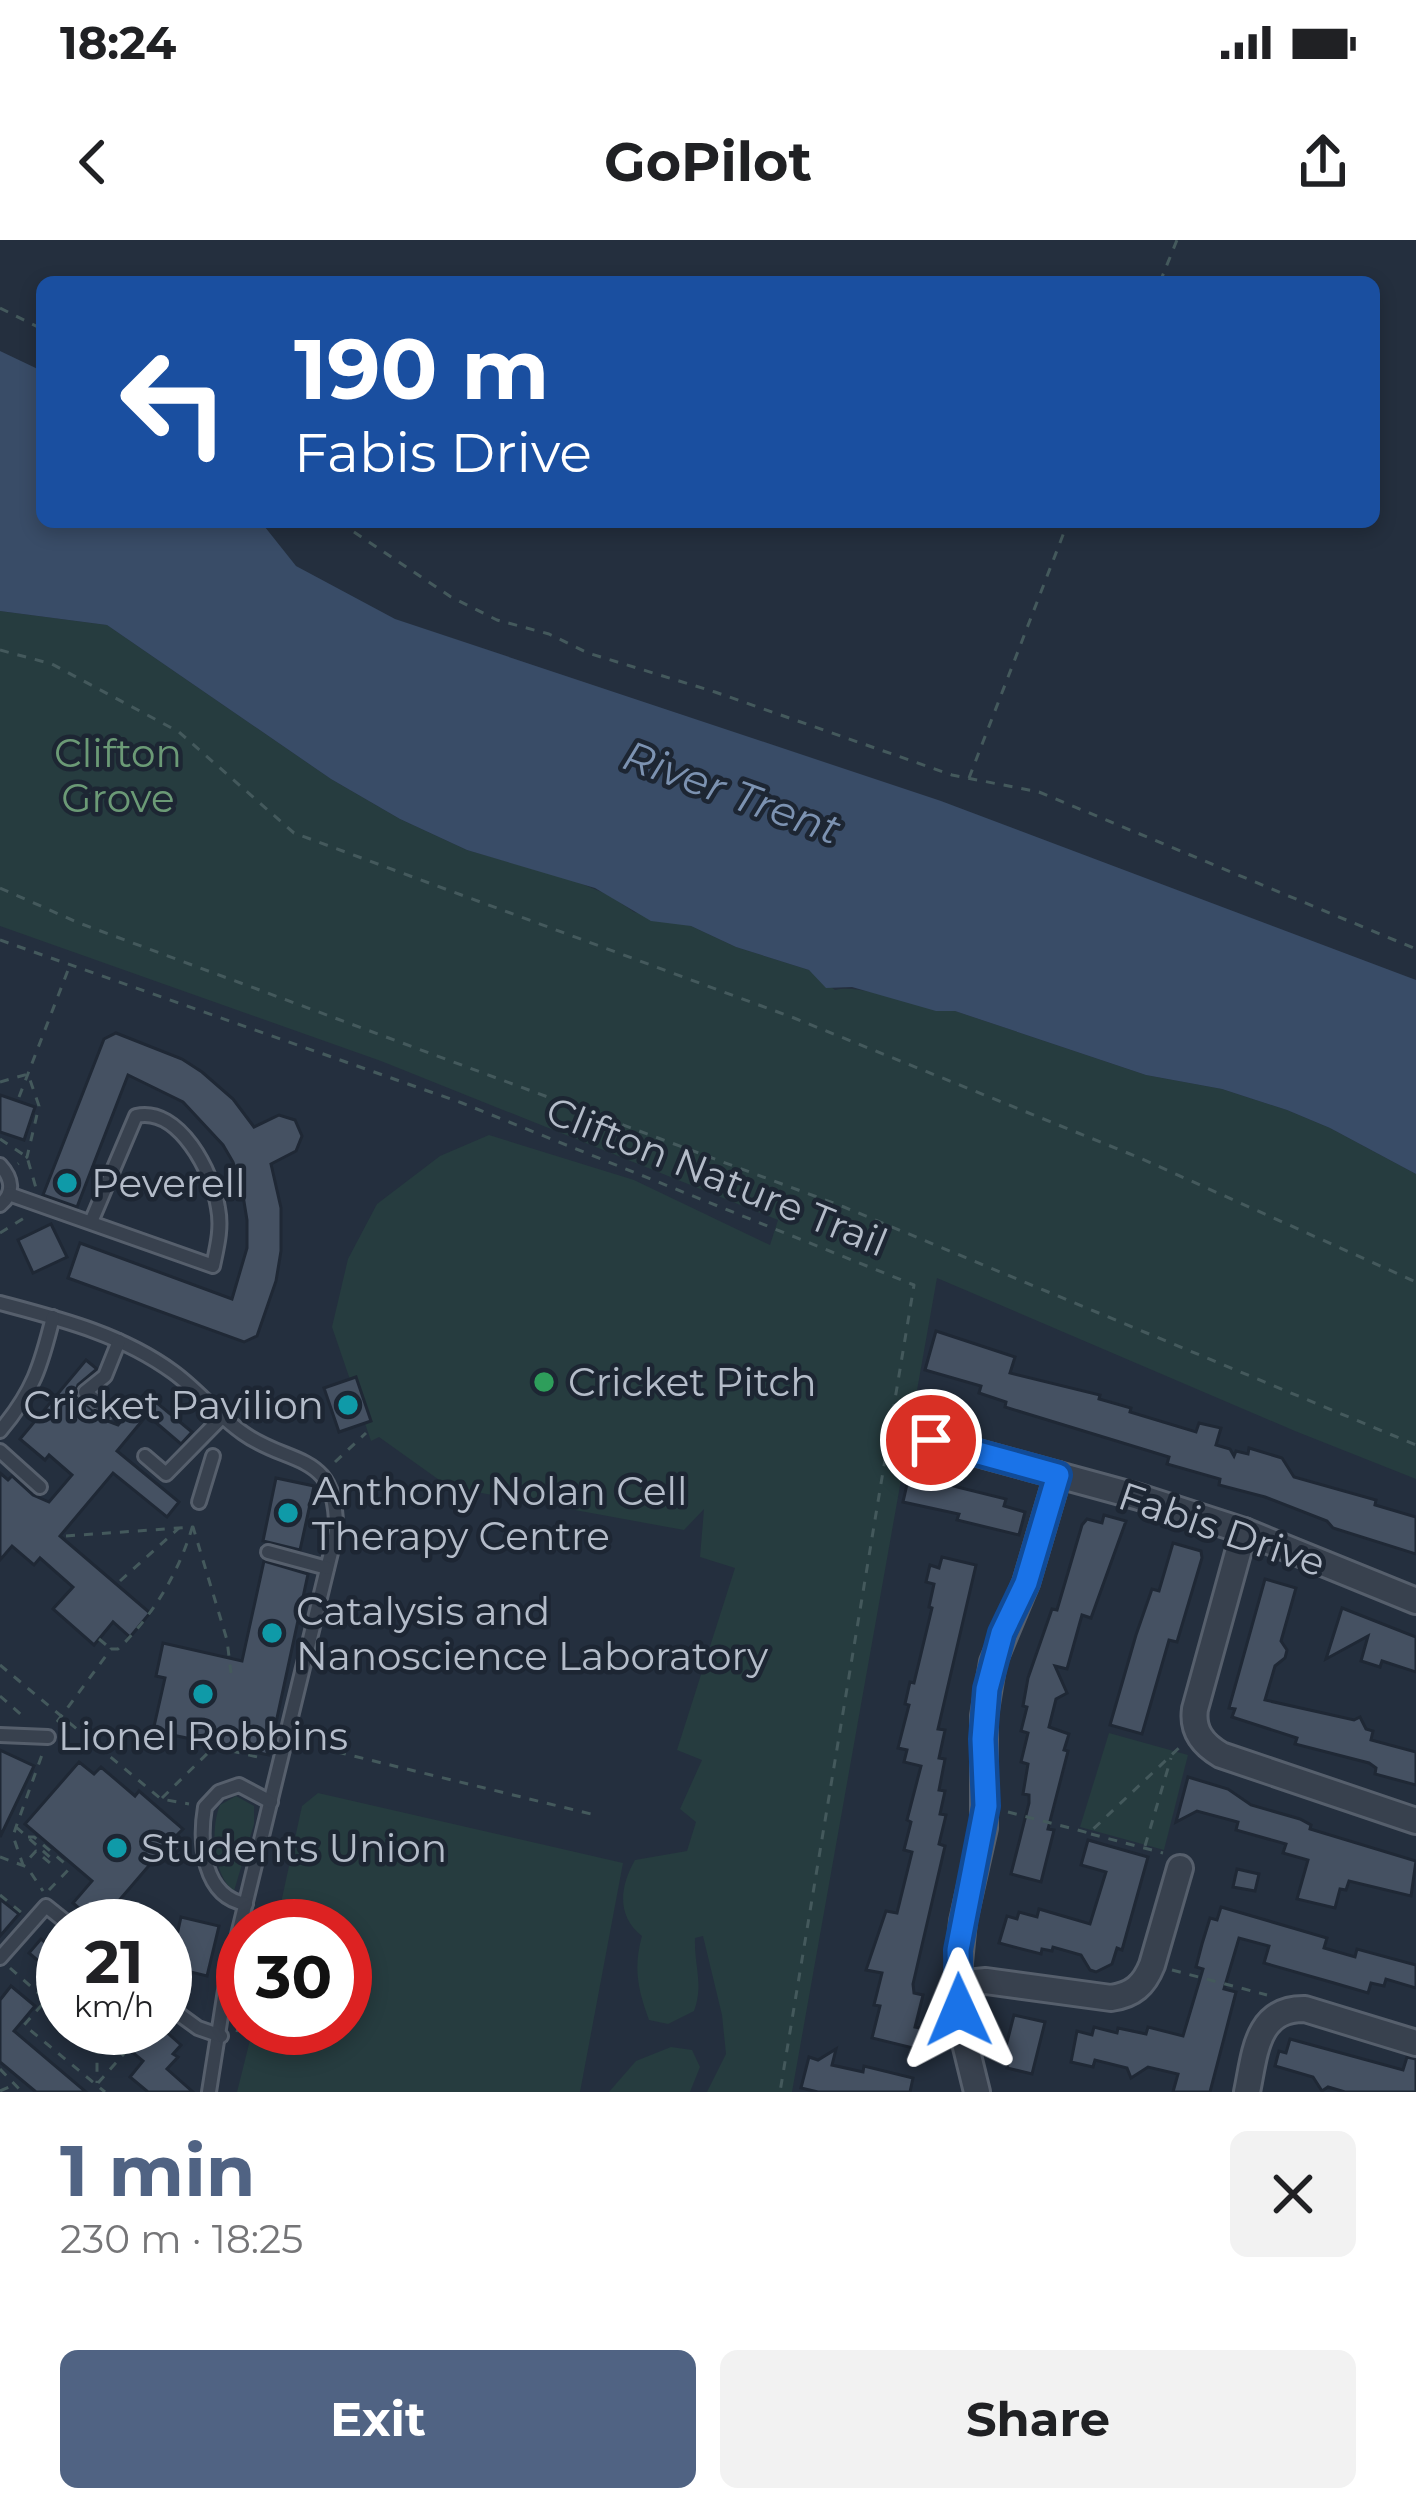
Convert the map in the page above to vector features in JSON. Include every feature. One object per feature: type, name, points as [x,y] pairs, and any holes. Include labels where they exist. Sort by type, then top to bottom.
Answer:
[{"type":"street","name":"Fabis Drive","points":[[948,1438],[1244,1531],[1416,1601]]},
{"type":"street","points":[[977,2092],[962,2035],[957,1984],[963,1921],[986,1806],[984,1716],[993,1662],[1026,1583],[1058,1475]]},
{"type":"street","points":[[1244,1531],[1195,1708],[1197,1732],[1221,1755],[1416,1822]]},
{"type":"street","points":[[957,1984],[986,1982],[1111,1997],[1137,1988],[1152,1965],[1182,1883]]},
{"type":"street","points":[[1247,2092],[1261,2030],[1286,2010],[1305,2009],[1410,2034]]},
{"type":"lane","points":[[4,1169],[5,1200],[92,1222],[213,1266],[219,1210],[212,1185],[192,1147],[170,1123],[147,1113],[136,1116],[92,1222]]},
{"type":"lane","points":[[0,1303],[119,1341],[175,1373],[247,1436],[312,1465],[322,1478],[336,1514],[327,1568],[247,1899]]},
{"type":"lane","points":[[0,1432],[45,1361],[53,1317]]},
{"type":"lane","points":[[109,1411],[85,1392],[105,1376],[119,1341]]},
{"type":"lane","points":[[145,1456],[166,1474],[222,1417]]},
{"type":"lane","points":[[0,1451],[40,1487]]},
{"type":"lane","points":[[198,1508],[214,1456]]},
{"type":"lane","points":[[268,1552],[327,1568]]},
{"type":"lane","points":[[0,1735],[48,1737]]},
{"type":"lane","points":[[227,1899],[214,1884],[204,1849],[205,1807],[219,1792],[238,1785],[271,1802]]},
{"type":"lane","points":[[0,1958],[36,1917]]},
{"type":"lane","points":[[208,2092],[216,2055]]},
{"type":"path","points":[[1162,276],[1177,240]]},
{"type":"path","points":[[0,308],[36,326]]},
{"type":"path","points":[[348,528],[452,597],[497,620],[968,780],[1039,792],[1416,949]]},
{"type":"path","points":[[968,780],[1066,528]]},
{"type":"path","points":[[0,650],[52,664],[179,732],[294,833],[794,1018],[1140,1158],[1416,1282]]},
{"type":"path","points":[[0,888],[80,923],[844,1207],[1416,1445]]},
{"type":"path","name":"Clifton Nature Trail","points":[[0,940],[462,1103],[914,1285],[780,2092]]},
{"type":"path","points":[[19,1097],[71,963]]},
{"type":"path","points":[[0,1082],[28,1074]]},
{"type":"path","points":[[4,1169],[27,1157],[39,1106],[28,1074]]},
{"type":"path","points":[[0,1244],[4,1232]]},
{"type":"path","points":[[322,1478],[366,1433]]},
{"type":"path","points":[[99,1639],[118,1649],[150,1613],[180,1564],[198,1508]]},
{"type":"path","points":[[120,1581],[181,1527]]},
{"type":"path","points":[[66,1536],[193,1527]]},
{"type":"path","points":[[193,1527],[227,1640],[231,1673]]},
{"type":"path","points":[[60,1717],[112,1649]]},
{"type":"path","points":[[0,1665],[161,1799],[205,1807]]},
{"type":"path","points":[[0,1696],[48,1737]]},
{"type":"path","points":[[1089,1833],[1197,1732]]},
{"type":"path","points":[[161,1799],[214,1747],[271,1760]]},
{"type":"path","points":[[337,1752],[592,1814]]},
{"type":"path","points":[[1144,1848],[1171,1756]]},
{"type":"path","points":[[28,1837],[71,1866],[44,1896],[43,1888],[22,1865],[13,1836],[41,1757]]},
{"type":"path","points":[[986,1806],[1183,1858],[1182,1883]]},
{"type":"path","points":[[16,1827],[53,1860],[50,1863],[36,1851],[22,1865]]},
{"type":"path","points":[[0,1857],[22,1865]]},
{"type":"path","points":[[0,1895],[32,1921]]},
{"type":"path","points":[[0,1958],[36,1991]]},
{"type":"path","points":[[1152,1965],[1259,1991],[1281,2002],[1286,2010]]},
{"type":"path","points":[[36,2012],[25,2025],[36,2034]]},
{"type":"path","points":[[61,2055],[105,2092]]},
{"type":"path","points":[[97,2055],[97,2085]]},
{"type":"path","points":[[97,2085],[123,2055]]},
{"type":"path","points":[[0,2069],[22,2092]]},
{"type":"path","points":[[0,2091],[14,2085]]},
{"type":"green space","name":"Clifton Grove","points":[[0,611],[107,625],[331,779],[467,850],[572,880],[609,895],[634,912],[691,926],[736,947],[809,970],[835,990],[861,990],[955,1011],[1146,1075],[1222,1089],[1287,1110],[1416,1174],[1416,1479],[937,1278],[792,2092],[707,2092],[726,2054],[703,1936],[695,1938],[698,1983],[694,2011],[668,2024],[649,2020],[638,1979],[642,1936],[624,1910],[626,1880],[635,1860],[687,1851],[696,1822],[680,1809],[702,1760],[677,1750],[735,1568],[700,1557],[704,1509],[684,1530],[449,1487],[379,1437],[371,1441],[332,1327],[348,1259],[377,1204],[440,1156],[489,1135],[634,1180],[770,1245],[778,1220],[381,1061],[0,926]]},
{"type":"green space","points":[[1109,1733],[1188,1755],[1164,1850],[1080,1827]]},
{"type":"green space","points":[[318,1793],[623,1863],[580,2092],[237,2092],[246,2055],[372,2055],[372,1899],[282,1899],[302,1806]]},
{"type":"green space","points":[[236,1796],[254,1806],[254,1824],[234,1891],[222,1874],[214,1838],[220,1805]]},
{"type":"green space","points":[[671,2047],[692,2050],[700,2067],[690,2092],[609,2092],[636,2061]]},
{"type":"water","name":"River Trent","points":[[0,351],[36,368],[36,528],[266,528],[296,566],[395,619],[941,801],[1416,980],[1416,1174],[1287,1110],[1222,1089],[1146,1075],[955,1011],[936,1011],[852,987],[826,988],[809,970],[736,947],[691,926],[651,921],[595,888],[467,850],[331,779],[107,625],[0,611]]},
{"type":"building","name":"Peverell","points":[[116,1033],[202,1072],[233,1099],[254,1127],[279,1115],[295,1120],[302,1136],[296,1151],[271,1164],[281,1208],[281,1251],[257,1336],[244,1342],[68,1278],[80,1243],[232,1299],[247,1248],[242,1189],[223,1145],[183,1102],[128,1075],[77,1207],[43,1195],[104,1039]]},
{"type":"building","name":"Peverell","points":[[0,1095],[35,1107],[24,1140],[0,1132]]},
{"type":"building","name":"Peverell","points":[[51,1224],[67,1257],[33,1273],[18,1240]]},
{"type":"building","points":[[936,1331],[1015,1357],[1010,1373],[1100,1395],[1099,1399],[1131,1408],[1130,1412],[1196,1432],[1199,1423],[1221,1428],[1216,1445],[1230,1449],[1234,1456],[1236,1451],[1248,1454],[1249,1448],[1282,1458],[1294,1477],[1376,1500],[1375,1505],[1416,1517],[1416,1554],[1333,1528],[1327,1521],[1265,1497],[1219,1485],[1220,1479],[1167,1464],[1169,1457],[1005,1407],[1006,1402],[979,1393],[981,1386],[925,1370]]},
{"type":"building","points":[[86,1360],[97,1369],[78,1385],[75,1394],[102,1419],[118,1425],[145,1393],[192,1432],[181,1444],[147,1415],[117,1451],[179,1502],[167,1517],[113,1473],[60,1536],[150,1613],[130,1637],[113,1622],[94,1645],[53,1609],[73,1587],[40,1558],[34,1565],[12,1546],[0,1560],[0,1473],[49,1502],[72,1475],[20,1439]]},
{"type":"building","name":"Cricket Pavilion","points":[[356,1377],[371,1421],[339,1432],[324,1388]]},
{"type":"building","points":[[910,1471],[1006,1499],[1004,1506],[1025,1512],[1019,1535],[957,1520],[959,1514],[903,1502]]},
{"type":"building","name":"Anthony Nolan Cell Therapy Centre","points":[[276,1478],[314,1486],[300,1550],[263,1541]]},
{"type":"building","points":[[1104,1515],[1126,1521],[1091,1618],[1082,1615],[1067,1669],[1055,1666],[1067,1693],[1056,1699],[1049,1727],[1069,1734],[1064,1750],[1068,1751],[1048,1829],[1054,1830],[1041,1882],[1011,1874],[1029,1803],[1029,1795],[1023,1794],[1028,1764],[1021,1762],[1028,1733],[1021,1731],[1027,1707],[1023,1706],[1028,1678],[1052,1609],[1057,1610],[1082,1525],[1087,1519],[1102,1523]]},
{"type":"building","points":[[1173,1543],[1201,1551],[1202,1558],[1177,1642],[1169,1640],[1142,1734],[1110,1725],[1136,1635],[1152,1589],[1159,1591]]},
{"type":"building","points":[[942,1557],[976,1565],[938,1729],[945,1730],[939,1790],[945,1791],[940,1814],[946,1815],[939,1844],[945,1846],[913,1984],[914,1993],[923,1995],[915,2027],[925,2029],[921,2050],[872,2038],[882,1973],[866,1970],[886,1911],[897,1913],[912,1852],[904,1850],[911,1822],[907,1820],[921,1766],[904,1762],[907,1750],[898,1748],[910,1682],[914,1683],[932,1608],[934,1584],[926,1582],[930,1565],[939,1568]]},
{"type":"building","points":[[264,1561],[308,1574],[269,1755],[153,1731],[165,1678],[156,1676],[163,1643],[242,1661]]},
{"type":"building","points":[[1265,1579],[1296,1588],[1281,1641],[1287,1650],[1285,1658],[1275,1666],[1265,1700],[1354,1720],[1360,1717],[1366,1729],[1373,1731],[1371,1740],[1416,1752],[1416,1785],[1375,1774],[1376,1768],[1369,1763],[1295,1744],[1297,1738],[1232,1717],[1235,1709],[1229,1708]]},
{"type":"building","points":[[1342,1608],[1416,1637],[1416,1672],[1382,1661],[1380,1667],[1361,1661],[1368,1636],[1326,1659]]},
{"type":"building","points":[[0,1750],[34,1766],[0,1837]]},
{"type":"building","name":"Students Union","points":[[79,1762],[94,1774],[101,1767],[135,1796],[139,1791],[183,1829],[177,1835],[185,1842],[168,1863],[158,1855],[120,1899],[76,1899],[92,1881],[25,1824]]},
{"type":"building","points":[[1188,1777],[1228,1789],[1251,1805],[1300,1819],[1310,1829],[1416,1861],[1411,1896],[1349,1881],[1346,1890],[1340,1889],[1335,1908],[1297,1899],[1308,1860],[1283,1853],[1286,1844],[1236,1830],[1238,1822],[1197,1811],[1176,1822]]},
{"type":"building","points":[[1088,1840],[1148,1857],[1122,1950],[1117,1948],[1112,1964],[1096,1972],[1081,1955],[1053,1947],[1052,1951],[1042,1949],[1041,1954],[999,1943],[1007,1916],[1017,1919],[1019,1912],[1037,1917],[1039,1909],[1090,1924],[1106,1872],[1081,1865]]},
{"type":"building","points":[[1237,1869],[1259,1874],[1255,1891],[1233,1887]]},
{"type":"building","points":[[0,1899],[19,1914],[0,1936]]},
{"type":"building","points":[[1221,1907],[1327,1938],[1324,1948],[1355,1957],[1357,1949],[1416,1965],[1416,1988],[1386,1979],[1384,1986],[1371,1983],[1368,1993],[1264,1963],[1269,1946],[1239,1938],[1224,1989],[1236,1992],[1210,2092],[1173,2092],[1178,2074],[1148,2067],[1131,2078],[1127,2068],[1095,2060],[1093,2067],[1071,2062],[1077,2031],[1092,2035],[1094,2027],[1146,2034],[1148,2027],[1183,2036],[1203,1969],[1196,1967],[1202,1944],[1210,1918],[1217,1920]]},
{"type":"building","points":[[192,1920],[216,1925],[207,1976],[192,1972]]},
{"type":"building","points":[[11,1986],[35,2006],[14,2031],[36,2050],[36,2055],[42,2055],[86,2092],[36,2092],[0,2062],[0,2000]]},
{"type":"building","points":[[1014,2015],[1045,2022],[1032,2074],[1007,2068],[1009,2060],[1003,2058]]},
{"type":"building","points":[[1290,2039],[1403,2070],[1407,2057],[1416,2059],[1416,2092],[1345,2092],[1328,2087],[1322,2091],[1313,2077],[1275,2066],[1279,2051],[1286,2053]]},
{"type":"building","points":[[836,2049],[832,2065],[863,2072],[864,2066],[913,2078],[910,2092],[801,2088],[809,2057],[818,2060]]},
{"type":"building","points":[[136,2055],[178,2057],[167,2069],[193,2092],[148,2092],[130,2077],[143,2061]]},
{"type":"place","name":"Peverell","points":[[67,1183]]},
{"type":"place","name":"Cricket Pitch","points":[[544,1382]]},
{"type":"place","name":"Cricket Pavilion","points":[[348,1405]]},
{"type":"place","name":"Anthony Nolan Cell Therapy Centre","points":[[288,1513]]},
{"type":"place","name":"Catalysis and Nanoscience Laboratory","points":[[272,1633]]},
{"type":"place","name":"Lionel Robbins","points":[[203,1694]]},
{"type":"place","name":"Students Union","points":[[117,1848]]},
{"type":"route","points":[[931,1440],[1058,1475],[1026,1583],[1002,1633],[987,1689],[986,1806],[958,1950],[959,2010]]}]
